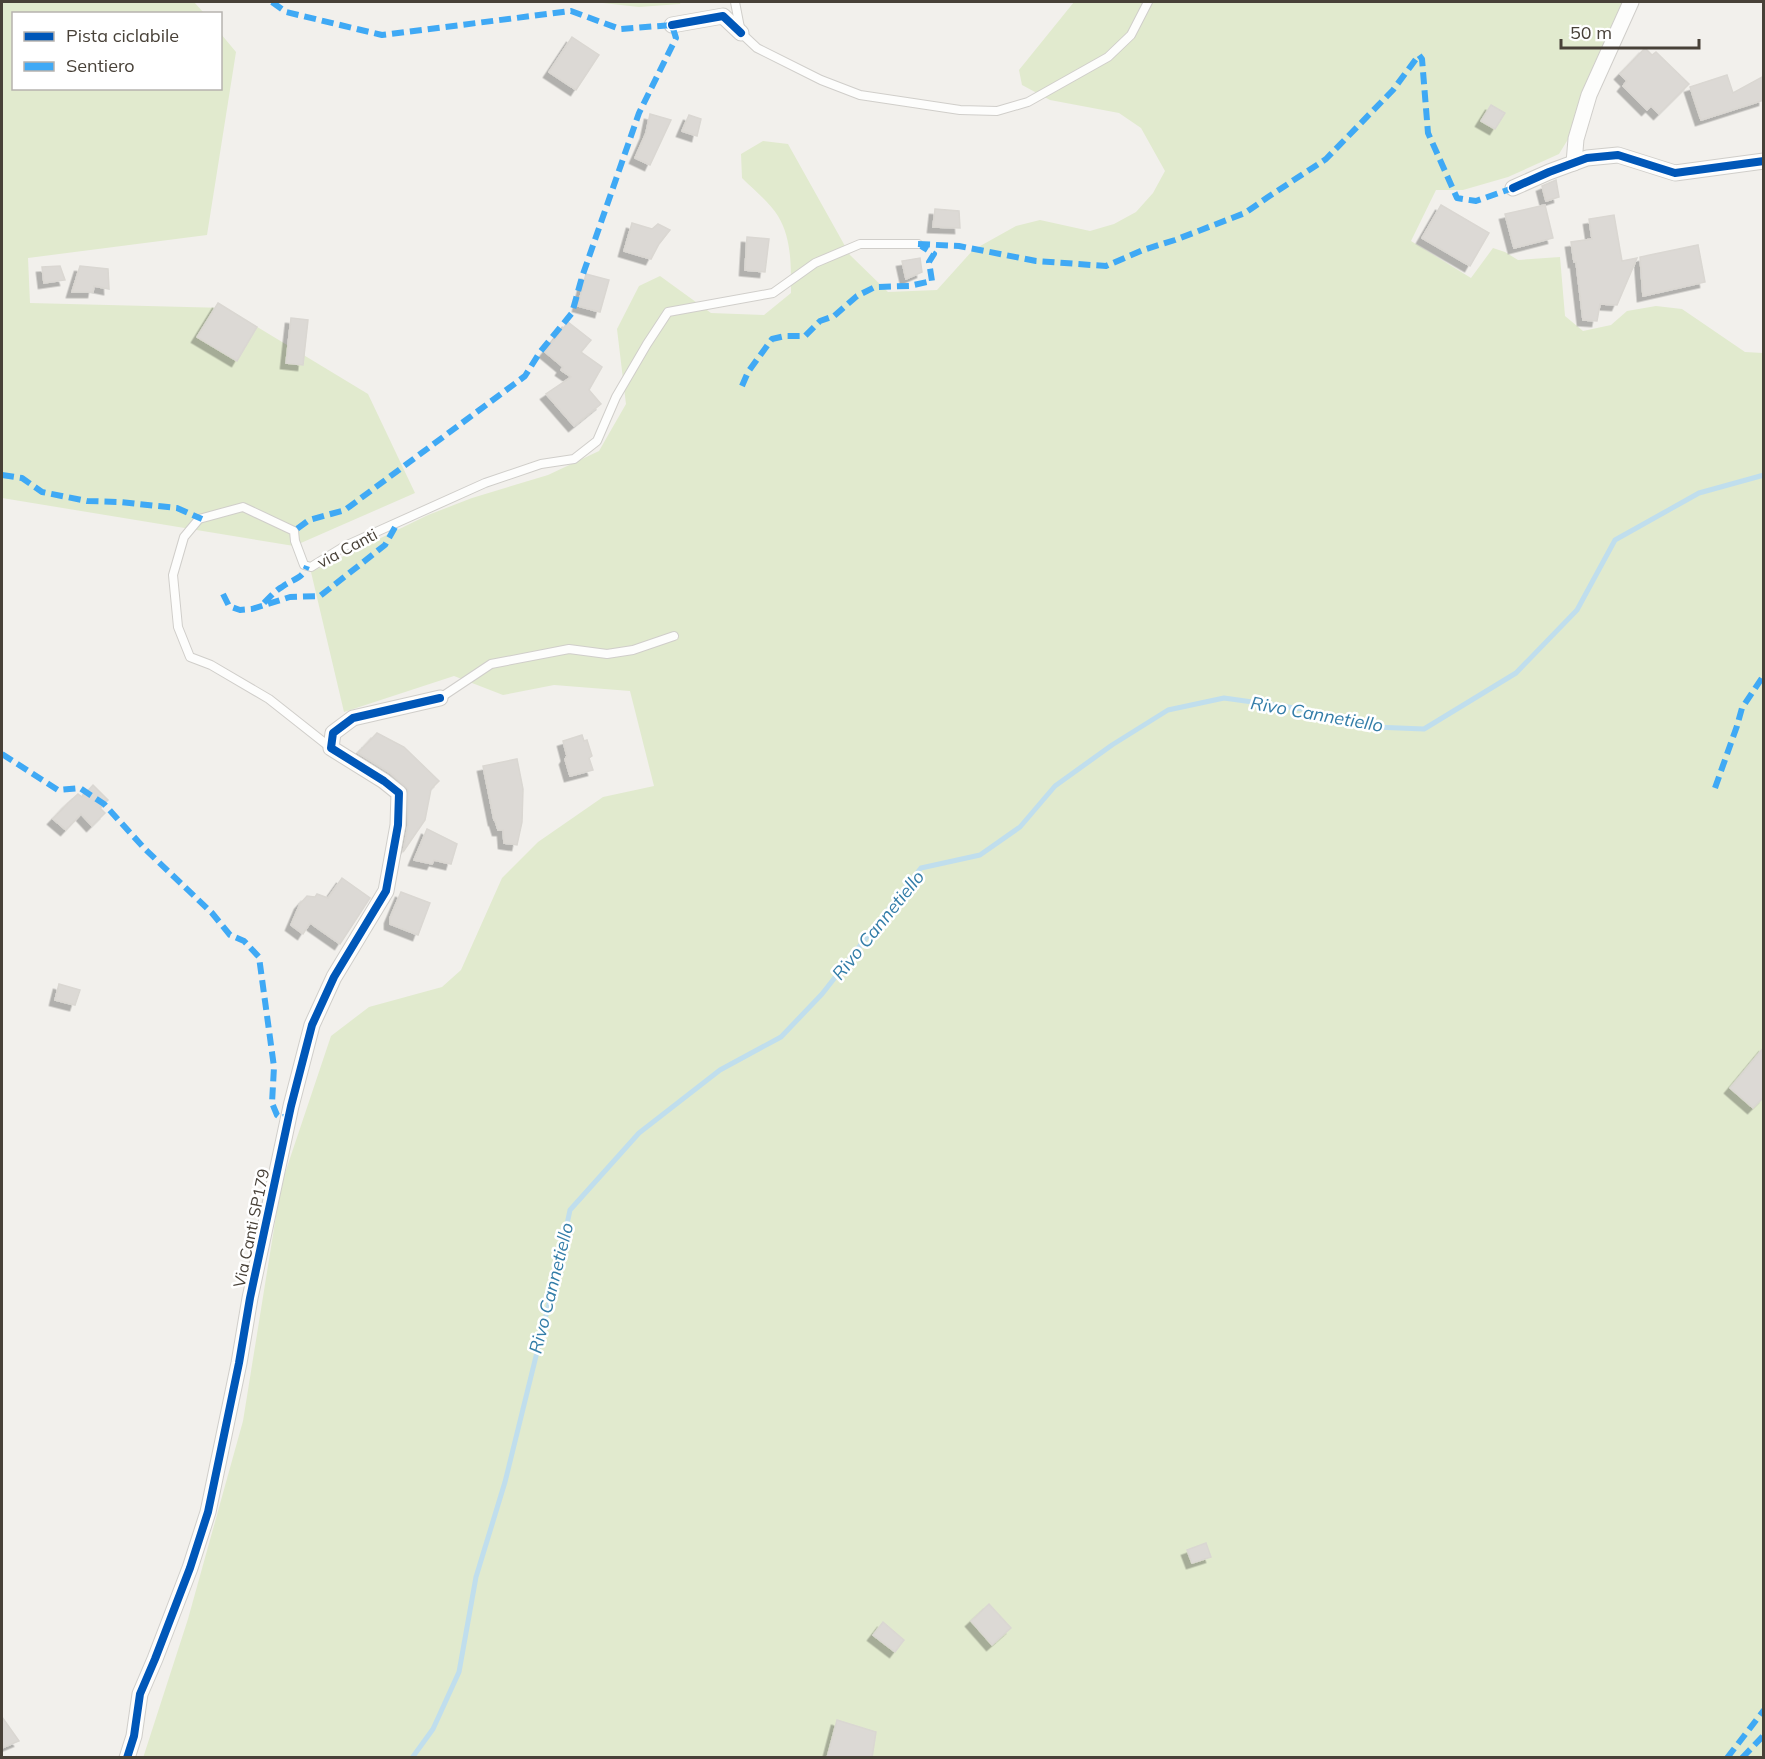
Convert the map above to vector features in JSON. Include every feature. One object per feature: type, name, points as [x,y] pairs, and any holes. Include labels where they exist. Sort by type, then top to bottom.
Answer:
[{"type":"street","points":[[1574,163],[1576,139],[1589,94],[1631,2]]},
{"type":"street","points":[[672,25],[723,16],[741,33]]},
{"type":"street","points":[[1513,188],[1587,158],[1618,155],[1675,173],[1764,161]]},
{"type":"street","points":[[331,748],[333,733],[353,718],[440,698]]},
{"type":"street","name":"Via Canti SP179","points":[[128,1758],[134,1736],[140,1694],[186,1578],[208,1512],[252,1287],[291,1106],[312,1025],[334,976],[386,891],[398,825],[399,793],[331,748]]},
{"type":"lane","points":[[735,2],[741,33],[757,48],[821,80],[860,95],[960,110],[997,111],[1028,102],[1108,57],[1131,35],[1148,2]]},
{"type":"lane","name":"via Canti","points":[[331,748],[269,699],[211,665],[190,657],[178,627],[173,575],[184,537],[199,519],[243,507],[294,531],[295,541],[304,564],[311,567],[345,546],[485,483],[542,464],[574,459],[597,441],[616,397],[668,312],[773,293],[815,263],[860,244],[918,244]]},
{"type":"lane","points":[[440,698],[491,664],[569,650],[607,654],[633,650],[674,636]]},
{"type":"green space","points":[[2,2],[194,2],[203,12],[12,12],[12,90],[222,90],[222,35],[236,52],[207,235],[28,258],[30,303],[226,308],[368,394],[415,493],[294,546],[2,498]]},
{"type":"green space","points":[[594,2],[681,2],[680,4],[639,7]]},
{"type":"green space","points":[[1074,2],[1623,2],[1570,136],[1559,154],[1508,177],[1463,190],[1436,190],[1411,241],[1471,278],[1493,248],[1518,260],[1560,257],[1565,316],[1583,331],[1611,325],[1627,311],[1656,306],[1682,309],[1745,352],[1763,353],[1763,1757],[143,1758],[188,1619],[243,1421],[281,1185],[331,1036],[369,1007],[442,987],[461,970],[502,878],[538,842],[603,797],[654,786],[630,691],[554,685],[503,695],[454,676],[344,712],[311,572],[428,515],[472,498],[548,475],[599,451],[626,404],[617,329],[639,286],[660,276],[711,313],[764,315],[791,293],[790,253],[783,225],[771,206],[742,178],[741,154],[763,141],[788,144],[850,255],[888,292],[937,290],[973,250],[1016,226],[1040,220],[1090,231],[1114,224],[1136,212],[1153,193],[1165,171],[1141,128],[1119,113],[1050,100],[1022,85],[1019,70]]},
{"type":"building","points":[[572,37],[599,55],[576,90],[549,72]]},
{"type":"building","points":[[1645,48],[1652,55],[1656,52],[1689,84],[1659,114],[1651,106],[1647,110],[1623,86],[1627,81],[1620,74]]},
{"type":"building","points":[[1727,75],[1733,93],[1764,76],[1764,100],[1701,120],[1690,87]]},
{"type":"building","points":[[1491,105],[1505,113],[1495,129],[1481,121]]},
{"type":"building","points":[[650,114],[671,120],[650,165],[635,158],[646,133]]},
{"type":"building","points":[[689,115],[701,119],[697,136],[682,131]]},
{"type":"building","points":[[1556,180],[1559,197],[1546,201],[1542,186]]},
{"type":"building","points":[[1441,205],[1489,233],[1470,266],[1422,238]]},
{"type":"building","points":[[1545,205],[1553,238],[1514,248],[1505,214]]},
{"type":"building","points":[[935,209],[959,211],[960,228],[933,227]]},
{"type":"building","points":[[1614,215],[1622,261],[1637,258],[1617,305],[1600,304],[1597,321],[1583,320],[1576,262],[1574,262],[1571,242],[1592,239],[1589,219]]},
{"type":"building","points":[[632,223],[652,229],[658,224],[670,230],[651,259],[624,251]]},
{"type":"building","points":[[747,237],[769,239],[765,272],[745,270]]},
{"type":"building","points":[[1698,245],[1705,282],[1643,296],[1640,257]]},
{"type":"building","points":[[920,258],[922,272],[906,279],[902,261]]},
{"type":"building","points":[[60,266],[65,280],[44,283],[42,267]]},
{"type":"building","points":[[80,266],[108,269],[109,289],[94,286],[93,292],[72,292]]},
{"type":"building","points":[[586,274],[609,280],[600,312],[578,306]]},
{"type":"building","points":[[218,303],[257,327],[237,361],[197,337]]},
{"type":"building","points":[[291,318],[308,320],[303,365],[286,363]]},
{"type":"building","points":[[568,322],[591,340],[581,352],[602,367],[589,390],[601,404],[574,426],[546,394],[571,377],[561,370],[563,367],[545,352]]},
{"type":"building","points":[[377,733],[404,747],[439,781],[431,789],[425,820],[403,852],[408,825],[408,789],[390,773],[358,753]]},
{"type":"building","points":[[582,735],[584,741],[587,740],[593,770],[570,776],[563,741]]},
{"type":"building","points":[[517,759],[523,789],[522,822],[517,845],[504,843],[503,830],[498,830],[483,766]]},
{"type":"building","points":[[93,785],[108,800],[100,808],[105,813],[92,826],[81,814],[66,830],[53,819],[78,794],[82,797]]},
{"type":"building","points":[[427,829],[457,844],[451,864],[434,860],[432,864],[414,860]]},
{"type":"building","points":[[342,878],[370,898],[340,944],[310,923],[303,934],[291,925],[300,904],[307,896],[315,897],[317,894],[328,898]]},
{"type":"building","points":[[401,892],[430,903],[418,935],[390,924],[390,918]]},
{"type":"building","points":[[59,984],[80,990],[75,1005],[55,1000]]},
{"type":"building","points":[[1764,1047],[1764,1097],[1753,1108],[1730,1088]]},
{"type":"building","points":[[1206,1543],[1211,1557],[1192,1563],[1187,1550]]},
{"type":"building","points":[[989,1604],[1011,1628],[992,1645],[971,1621]]},
{"type":"building","points":[[883,1622],[904,1640],[895,1652],[873,1635]]},
{"type":"building","points":[[2,1717],[19,1741],[2,1748]]},
{"type":"building","points":[[837,1720],[876,1732],[872,1758],[827,1758]]},
{"type":"waterway","name":"Rivo Cannetiello","points":[[412,1758],[433,1729],[459,1672],[476,1577],[505,1482],[570,1210],[639,1133],[720,1070],[781,1037],[822,994],[921,868],[980,855],[1020,827],[1055,786],[1112,745],[1168,710],[1224,698],[1302,709],[1374,727],[1424,729],[1516,673],[1577,610],[1615,540],[1699,493],[1764,475]]},
{"type":"marked path","points":[[272,2],[286,12],[382,35],[571,11],[620,29],[672,25],[676,38],[639,113],[582,277],[572,313],[540,352],[525,376],[345,510],[309,520],[294,531]]},
{"type":"marked path","points":[[918,244],[959,246],[1036,261],[1106,266],[1143,250],[1175,240],[1245,213],[1326,159],[1393,90],[1419,55],[1422,59],[1428,133],[1457,198],[1476,201],[1513,188]]},
{"type":"marked path","points":[[742,386],[748,372],[772,339],[785,336],[805,336],[820,321],[834,316],[857,296],[875,287],[909,286],[932,281],[929,262],[934,254],[921,246]]},
{"type":"marked path","points":[[2,475],[22,478],[42,492],[87,501],[177,508],[202,519]]},
{"type":"marked path","points":[[223,594],[229,606],[240,610],[252,609],[290,597],[320,596],[385,545],[398,522]]},
{"type":"marked path","points":[[264,603],[280,588],[300,577],[307,566]]},
{"type":"marked path","points":[[1715,788],[1742,708],[1764,675]]},
{"type":"marked path","points":[[2,754],[58,790],[80,788],[104,804],[145,849],[212,913],[230,935],[244,941],[259,957],[274,1067],[272,1103],[277,1115],[281,1118],[289,1115]]},
{"type":"marked path","points":[[1727,1758],[1764,1710]]},
{"type":"marked path","points":[[1742,1758],[1764,1735]]},
{"type":"cycle path","points":[[672,25],[723,16],[741,33]]},
{"type":"cycle path","points":[[1513,188],[1587,158],[1618,155],[1675,173],[1764,161]]},
{"type":"cycle path","points":[[127,1758],[134,1736],[140,1694],[190,1568],[208,1512],[291,1106],[312,1025],[334,977],[386,891],[398,825],[399,793],[331,748],[333,733],[353,718],[440,698]]}]
